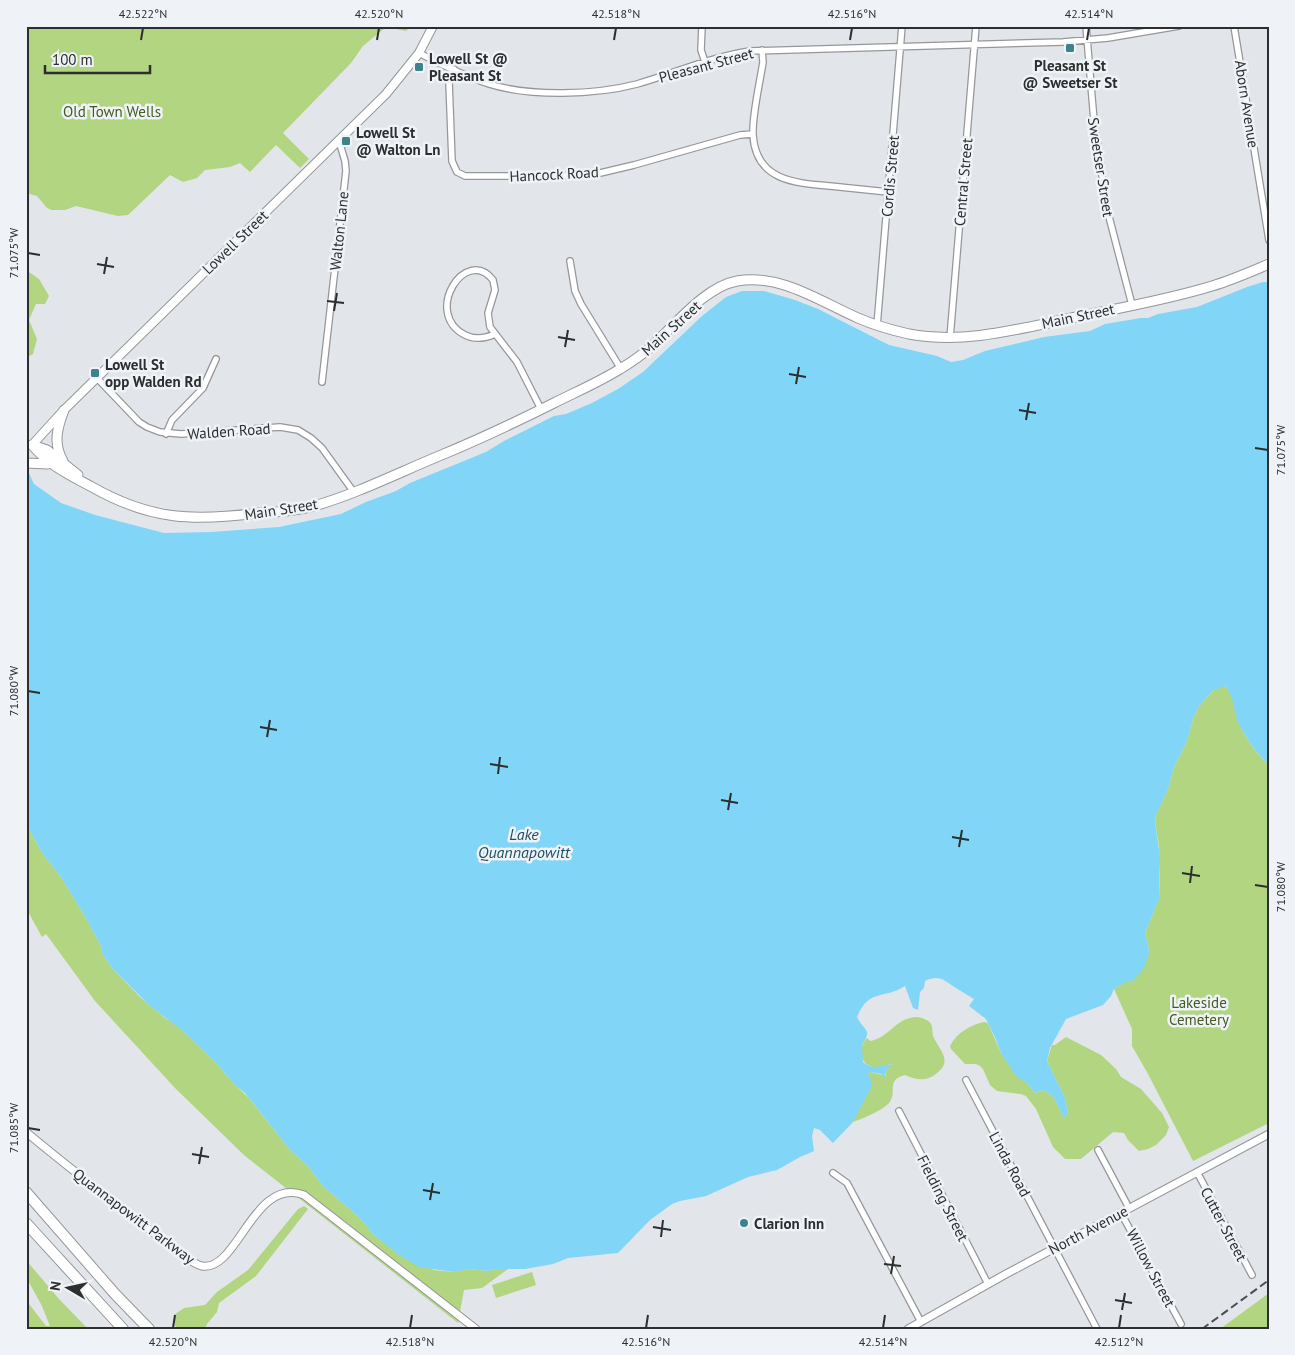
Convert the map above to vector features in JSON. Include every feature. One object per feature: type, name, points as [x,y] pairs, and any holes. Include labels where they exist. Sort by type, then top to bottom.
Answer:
[{"type":"highway","points":[[26,1192],[75,1250],[149,1329]]},
{"type":"highway","points":[[26,1223],[123,1329]]},
{"type":"main road","name":"Lowell Street","points":[[29,447],[64,410],[386,94],[419,53],[433,26]]},
{"type":"main road","name":"Main Street","points":[[29,447],[52,465],[109,497],[138,509],[194,518],[295,510],[314,506],[459,448],[621,369],[649,348],[714,291],[728,284],[740,281],[765,282],[799,290],[877,326],[910,334],[950,338],[986,335],[1207,288],[1269,264]]},
{"type":"main road","points":[[64,410],[56,441],[65,464]]},
{"type":"main road","name":"Main Street","points":[[29,447],[47,450],[89,486]]},
{"type":"main road","points":[[26,463],[41,462],[52,465]]},
{"type":"street","points":[[702,26],[701,50],[705,62]]},
{"type":"street","name":"Cordis Street","points":[[877,326],[902,26]]},
{"type":"street","name":"Central Street","points":[[950,338],[976,26]]},
{"type":"street","name":"Sweetser Street","points":[[1086,26],[1094,121],[1107,209],[1132,305]]},
{"type":"street","name":"Pleasant Street","points":[[419,53],[490,84],[539,92],[588,92],[626,86],[738,53],[762,50],[1088,41],[1179,26]]},
{"type":"street","name":"Aborn Avenue","points":[[1234,26],[1269,240]]},
{"type":"street","points":[[762,50],[763,62],[753,134],[761,161],[770,171],[784,180],[804,184],[888,192]]},
{"type":"street","name":"Hancock Road","points":[[454,69],[449,82],[452,161],[457,172],[466,176],[596,174],[740,134],[753,134]]},
{"type":"street","name":"Walton Lane","points":[[322,382],[346,171],[339,141]]},
{"type":"street","points":[[570,261],[575,291],[580,304],[621,369]]},
{"type":"street","points":[[495,334],[481,339],[467,336],[456,328],[448,316],[447,300],[450,289],[456,281],[469,271],[482,271],[493,280],[495,290],[488,313],[490,327],[517,362],[541,409]]},
{"type":"street","points":[[166,434],[172,420],[203,388],[216,359]]},
{"type":"street","name":"Walden Road","points":[[97,378],[139,422],[151,429],[166,434],[276,427],[294,429],[307,435],[322,448],[353,491]]},
{"type":"street","name":"Linda Road","points":[[966,1080],[1097,1329]]},
{"type":"street","name":"Fielding Street","points":[[899,1111],[988,1284]]},
{"type":"street","name":"Quannapowitt Parkway","points":[[26,1132],[164,1241],[203,1266],[212,1265],[225,1256],[262,1207],[272,1197],[286,1193],[304,1195],[476,1329]]},
{"type":"street","name":"North Avenue","points":[[908,1329],[1054,1248],[1269,1134]]},
{"type":"street","points":[[1098,1150],[1129,1208]]},
{"type":"street","name":"Cutter Street","points":[[1197,1172],[1252,1275]]},
{"type":"street","points":[[833,1173],[847,1183],[921,1322]]},
{"type":"street","name":"Willow Street","points":[[1120,1213],[1181,1324]]},
{"type":"green space","name":"Old Town Wells","points":[[26,26],[412,26],[406,31],[386,27],[363,46],[351,63],[283,133],[309,159],[300,168],[276,145],[250,172],[240,163],[230,167],[205,170],[197,178],[183,182],[170,175],[128,215],[118,216],[76,206],[65,210],[52,210],[47,208],[37,196],[26,193]]},
{"type":"green space","points":[[26,270],[39,279],[49,296],[45,304],[36,304],[29,320],[37,339],[33,354],[26,358]]},
{"type":"green space","name":"Lakeside Cemetery","points":[[1225,686],[1231,694],[1241,728],[1256,751],[1269,764],[1269,1123],[1193,1161],[1132,1046],[1132,1029],[1114,989],[1124,983],[1149,954],[1145,933],[1159,899],[1159,847],[1155,821],[1156,815],[1168,789],[1174,767],[1187,741],[1199,706],[1215,689]]},
{"type":"green space","points":[[26,824],[43,854],[61,877],[86,918],[101,946],[102,953],[112,968],[140,997],[165,1018],[177,1025],[216,1063],[248,1097],[291,1151],[308,1166],[323,1186],[359,1217],[374,1235],[389,1246],[434,1270],[454,1272],[468,1269],[488,1271],[508,1269],[482,1288],[464,1290],[458,1323],[245,1156],[175,1088],[95,1001],[46,934],[42,937],[26,908]]},
{"type":"green space","points":[[918,1017],[927,1020],[931,1024],[933,1036],[944,1057],[943,1067],[933,1076],[925,1079],[917,1079],[905,1075],[899,1077],[895,1080],[891,1099],[886,1106],[867,1117],[853,1122],[868,1093],[870,1081],[868,1074],[871,1072],[886,1076],[886,1071],[892,1064],[882,1067],[869,1066],[862,1057],[863,1044],[867,1038],[870,1041],[877,1039],[904,1020]]},
{"type":"green space","points":[[984,1022],[988,1023],[1001,1053],[1017,1076],[1027,1083],[1035,1093],[1043,1090],[1053,1096],[1064,1118],[1068,1113],[1065,1098],[1047,1061],[1052,1045],[1066,1037],[1101,1055],[1116,1069],[1121,1077],[1141,1089],[1162,1113],[1169,1127],[1166,1135],[1156,1145],[1139,1151],[1124,1133],[1113,1132],[1081,1159],[1065,1159],[1053,1147],[1036,1109],[1026,1096],[997,1091],[990,1085],[980,1066],[965,1064],[951,1049],[950,1046],[960,1033],[969,1027]]},
{"type":"green space","points":[[304,1206],[308,1209],[256,1276],[219,1303],[217,1312],[205,1329],[177,1328],[174,1315],[184,1308],[205,1305],[217,1292],[248,1270],[298,1209]]},
{"type":"green space","points":[[26,1260],[59,1299],[88,1329],[26,1329],[26,1300],[46,1326],[50,1326],[42,1306],[26,1277]]},
{"type":"green space","points":[[532,1272],[536,1285],[496,1298],[492,1285]]},
{"type":"green space","points":[[1269,1293],[1269,1329],[1220,1329]]},
{"type":"water","name":"Lake Quannapowitt","points":[[1263,282],[1269,282],[1269,764],[1256,751],[1240,727],[1227,688],[1225,686],[1214,690],[1199,706],[1187,741],[1174,767],[1168,789],[1156,815],[1155,821],[1160,858],[1159,899],[1145,933],[1149,954],[1144,968],[1134,980],[1114,989],[1103,1005],[1066,1019],[1050,1048],[1047,1061],[1065,1098],[1068,1113],[1064,1118],[1053,1096],[1043,1090],[1035,1093],[1027,1083],[1016,1076],[1001,1053],[986,1019],[969,1006],[974,999],[942,979],[934,978],[925,981],[924,988],[920,992],[918,1010],[913,1008],[905,986],[872,998],[862,1008],[857,1017],[867,1033],[862,1045],[863,1062],[874,1067],[892,1064],[886,1071],[885,1078],[881,1074],[871,1072],[868,1074],[872,1082],[871,1088],[853,1122],[833,1143],[820,1130],[814,1128],[812,1136],[814,1151],[777,1170],[748,1177],[706,1196],[672,1204],[650,1220],[618,1253],[568,1258],[553,1264],[525,1269],[497,1269],[488,1271],[468,1269],[454,1272],[419,1267],[399,1255],[374,1235],[359,1217],[323,1186],[308,1166],[291,1151],[245,1093],[236,1086],[216,1063],[183,1031],[150,1006],[112,968],[102,953],[101,946],[86,918],[61,877],[43,854],[26,824],[26,470],[34,484],[61,503],[95,515],[164,533],[212,532],[279,527],[341,514],[486,452],[554,416],[566,414],[592,403],[618,389],[643,372],[702,316],[726,297],[742,291],[764,291],[795,300],[818,309],[889,345],[937,356],[951,362],[963,360],[985,351],[1044,337],[1090,331],[1105,324],[1148,318],[1158,314],[1197,307]]},
{"type":"waterway","points":[[26,106],[28,109],[26,111]]},
{"type":"railway","points":[[1202,1329],[1269,1280]]},
{"type":"place","name":"Pleasant St @ Sweetser St","points":[[1070,48]]},
{"type":"place","name":"Lowell St @ Pleasant St","points":[[419,67]]},
{"type":"place","name":"Lowell St @ Walton Ln","points":[[346,141]]},
{"type":"place","name":"Lowell St opp Walden Rd","points":[[95,373]]},
{"type":"place","name":"Clarion Inn","points":[[744,1223]]}]
